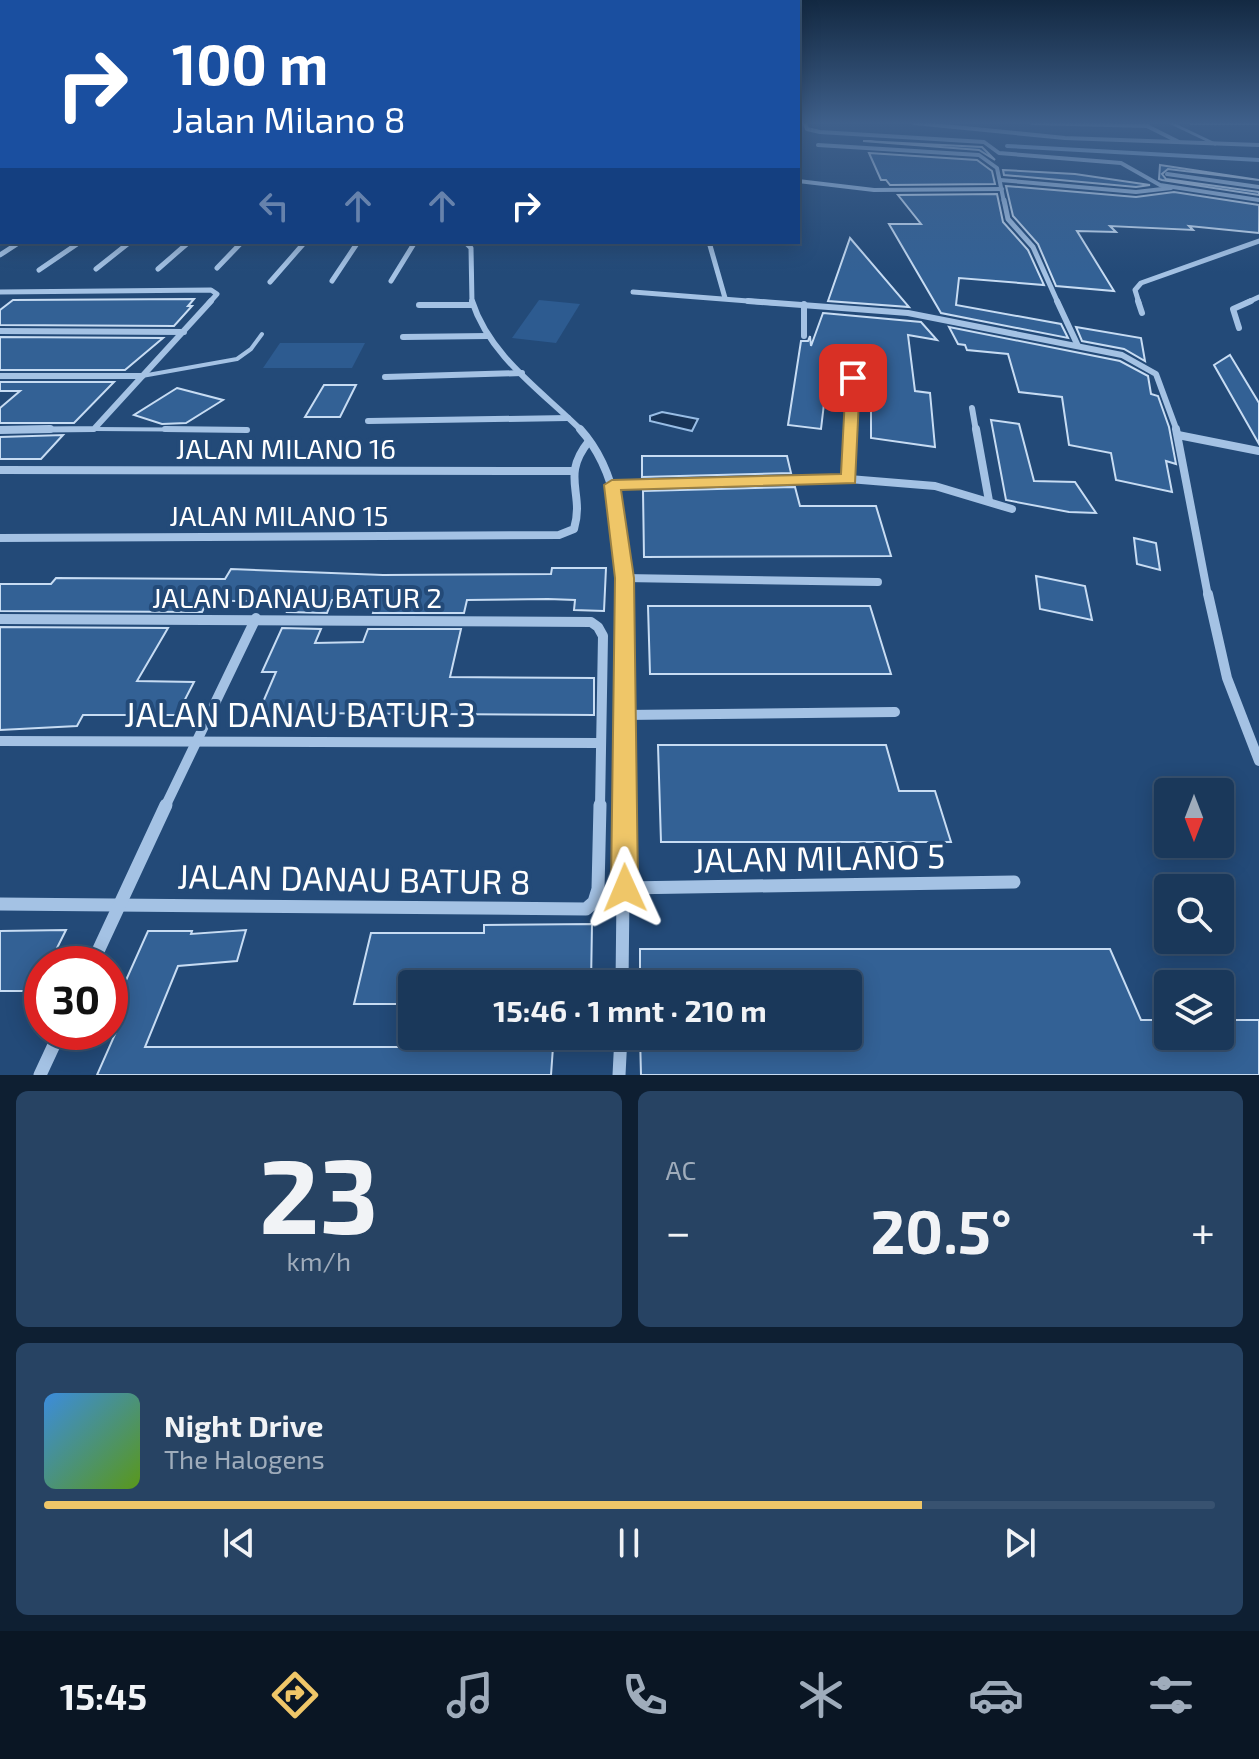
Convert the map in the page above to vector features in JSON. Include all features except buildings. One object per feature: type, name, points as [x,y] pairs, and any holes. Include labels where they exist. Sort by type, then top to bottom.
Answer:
[{"type":"street","points":[[998,173],[1008,219],[1033,247],[1078,346]]},
{"type":"street","points":[[1139,173],[1171,188],[1259,200]]},
{"type":"street","points":[[1167,174],[1259,187]]},
{"type":"street","points":[[1000,180],[1136,192],[1171,188]]},
{"type":"street","points":[[800,181],[881,190],[1002,189]]},
{"type":"street","points":[[1142,313],[1135,290],[1141,283],[1259,242]]},
{"type":"street","points":[[0,255],[17,244]]},
{"type":"street","points":[[39,270],[77,244]]},
{"type":"street","points":[[96,269],[127,244]]},
{"type":"street","points":[[158,269],[187,244]]},
{"type":"street","points":[[217,268],[240,244]]},
{"type":"street","points":[[270,282],[303,244]]},
{"type":"street","points":[[332,281],[357,244]]},
{"type":"street","points":[[391,281],[414,244]]},
{"type":"street","points":[[467,244],[471,248],[469,285],[472,305],[488,336],[589,441],[612,485],[624,578],[622,970]]},
{"type":"street","points":[[710,244],[725,298]]},
{"type":"street","points":[[0,430],[94,429],[217,294],[211,290],[1,292]]},
{"type":"street","points":[[633,292],[908,313],[1122,355],[1156,374],[1178,435],[1195,538],[1227,678],[1259,761]]},
{"type":"street","points":[[1239,328],[1233,309],[1259,297]]},
{"type":"street","points":[[804,304],[804,336]]},
{"type":"street","points":[[419,305],[472,305]]},
{"type":"street","points":[[0,331],[184,332]]},
{"type":"street","points":[[403,337],[488,336]]},
{"type":"street","points":[[385,377],[522,373]]},
{"type":"street","points":[[0,376],[142,376]]},
{"type":"street","points":[[849,479],[853,378]]},
{"type":"street","points":[[972,408],[989,501]]},
{"type":"street","points":[[368,421],[568,418]]},
{"type":"street","points":[[1178,435],[1259,451]]},
{"type":"street","points":[[571,471],[578,452],[589,441]]},
{"type":"street","name":"JALAN MILANO 16","points":[[0,470],[571,471]]},
{"type":"street","name":"JALAN MILANO 15","points":[[0,538],[559,535],[574,529],[579,518],[571,471]]},
{"type":"street","points":[[612,485],[849,479],[935,486],[1012,509]]},
{"type":"street","points":[[624,578],[878,582]]},
{"type":"street","points":[[101,946],[256,618]]},
{"type":"street","name":"JALAN DANAU BATUR 2","points":[[0,619],[593,622],[600,627],[603,636],[600,743]]},
{"type":"street","points":[[624,715],[895,712]]},
{"type":"street","name":"JALAN DANAU BATUR 3","points":[[0,741],[600,743]]},
{"type":"street","name":"JALAN DANAU BATUR 8","points":[[0,904],[586,909],[594,902],[598,889],[600,743]]},
{"type":"street","name":"JALAN MILANO 5","points":[[625,888],[1014,882]]},
{"type":"street","points":[[40,1075],[52,1050]]},
{"type":"street","points":[[619,1075],[620,1050]]},
{"type":"lane","points":[[142,376],[237,359],[262,334]]},
{"type":"lane","points":[[94,429],[247,430]]},
{"type":"shaded area","points":[[539,300],[580,304],[556,343],[512,338]]},
{"type":"shaded area","points":[[280,343],[365,343],[352,368],[263,368]]},
{"type":"shaded area","points":[[662,412],[698,419],[692,431],[650,421],[650,416]]},
{"type":"route","points":[[625,888],[622,759],[624,578],[612,485],[849,479],[853,378]]}]
